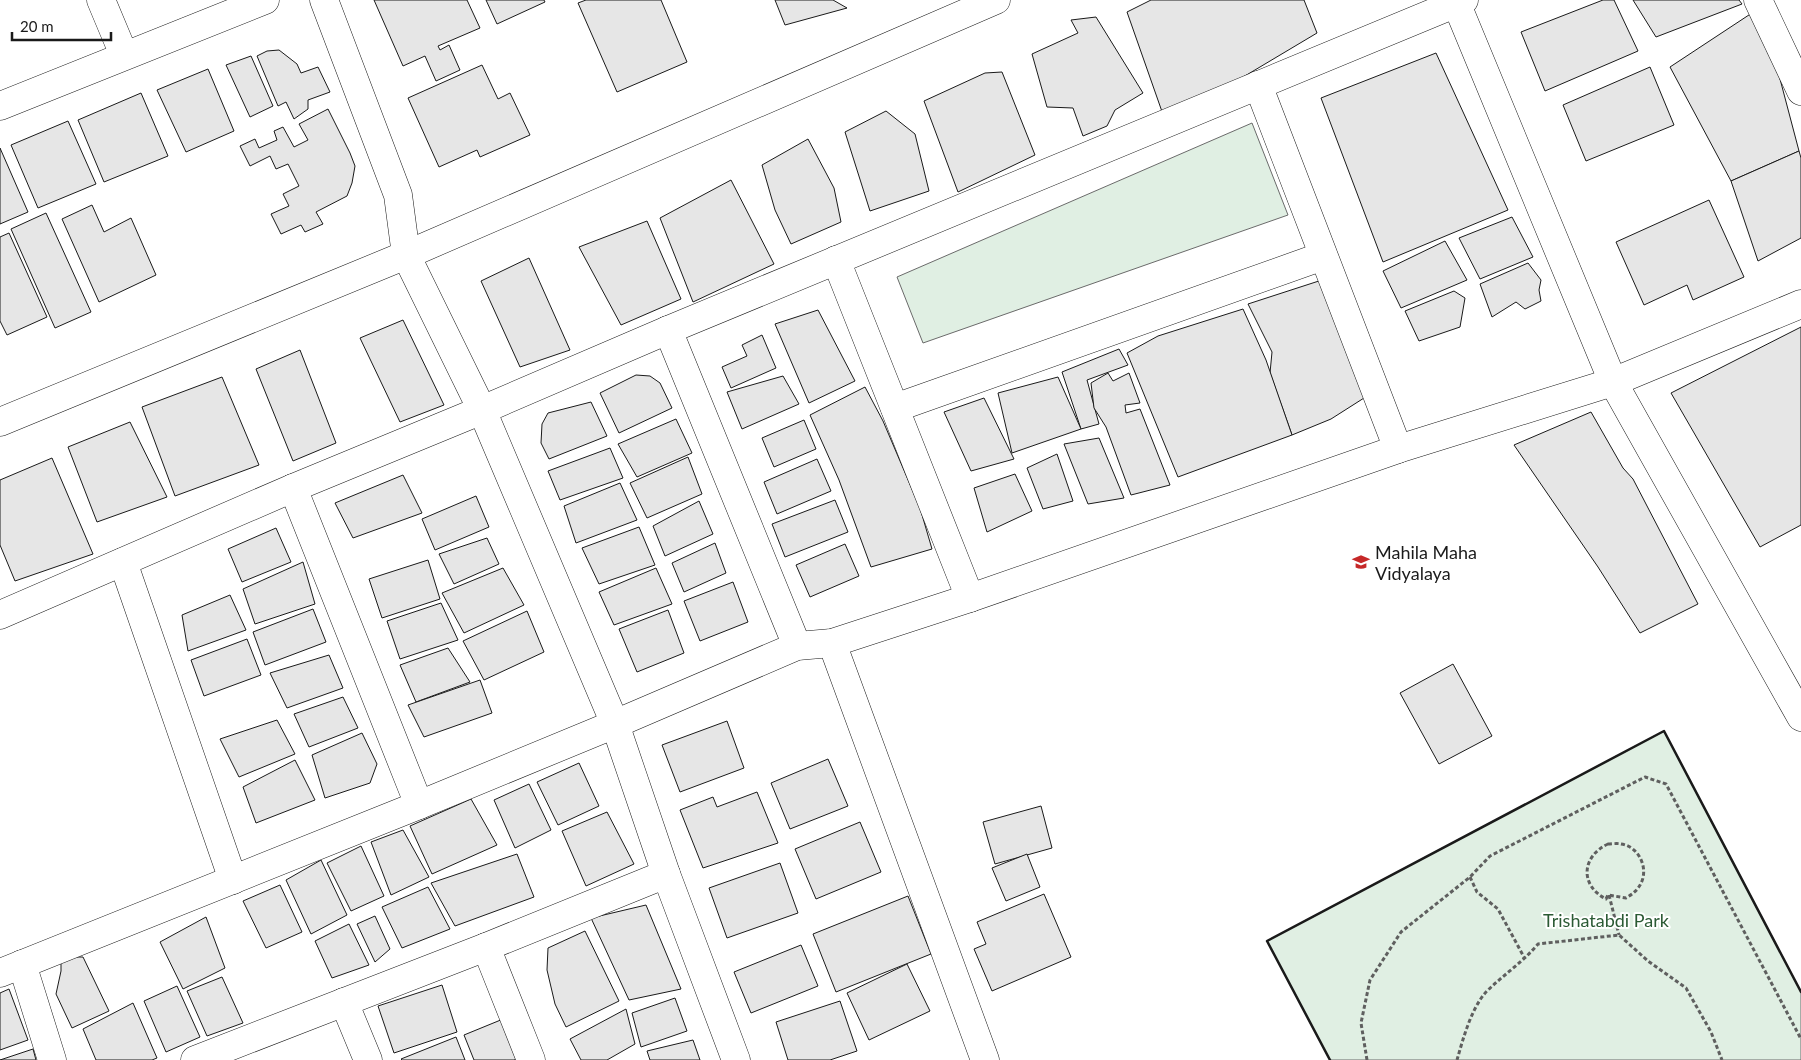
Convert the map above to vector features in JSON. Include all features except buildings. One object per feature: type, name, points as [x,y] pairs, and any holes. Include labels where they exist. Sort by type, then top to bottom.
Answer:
[{"type":"street","points":[[101,0],[124,55]]},
{"type":"street","points":[[0,106],[265,0]]},
{"type":"street","points":[[324,0],[398,195],[406,255],[482,410],[615,724],[666,874],[736,1060]]},
{"type":"street","points":[[0,422],[406,255],[996,0]]},
{"type":"street","points":[[1758,0],[1801,90]]},
{"type":"street","points":[[0,615],[293,488],[482,410],[668,330],[1458,1],[1612,382],[1801,717]]},
{"type":"street","points":[[1258,85],[1398,450]]},
{"type":"street","points":[[894,408],[1323,256]]},
{"type":"street","points":[[836,260],[970,598]]},
{"type":"street","points":[[52,1060],[11,968],[419,805],[615,724],[796,646],[832,643],[970,598],[1398,450],[1612,382],[1801,304]]},
{"type":"street","points":[[668,330],[796,646]]},
{"type":"street","points":[[293,488],[419,805]]},
{"type":"street","points":[[123,562],[233,880]]},
{"type":"street","points":[[832,643],[985,1060]]},
{"type":"street","points":[[194,1060],[486,947],[666,874]]},
{"type":"street","points":[[486,947],[530,1060]]},
{"type":"street","points":[[344,1002],[368,1060]]},
{"type":"path","points":[[1367,1060],[1361,1023],[1370,980],[1400,932],[1470,878],[1490,856],[1645,777],[1666,784],[1801,1039]]},
{"type":"path","points":[[1608,844],[1621,844],[1630,847],[1637,853],[1642,862],[1644,871],[1642,881],[1634,893],[1626,898],[1608,895],[1606,899],[1599,895],[1592,887],[1588,878],[1587,868],[1590,859],[1600,848],[1608,844]]},
{"type":"path","points":[[1470,878],[1476,892],[1498,909],[1524,960]]},
{"type":"path","points":[[1608,895],[1619,935],[1648,961],[1686,988],[1711,1032],[1722,1060]]},
{"type":"path","points":[[1457,1060],[1466,1027],[1485,993],[1524,960],[1538,944],[1619,935]]},
{"type":"green space","points":[[1252,123],[1288,215],[923,343],[897,277]]},
{"type":"green space","name":"Trishatabdi Park","points":[[1664,731],[1801,992],[1801,1060],[1330,1060],[1267,941]]},
{"type":"wall","points":[[1330,1060],[1267,941],[1664,731],[1801,992]]},
{"type":"place","name":"Mahila Maha Vidyalaya","points":[[1361,562]]}]
